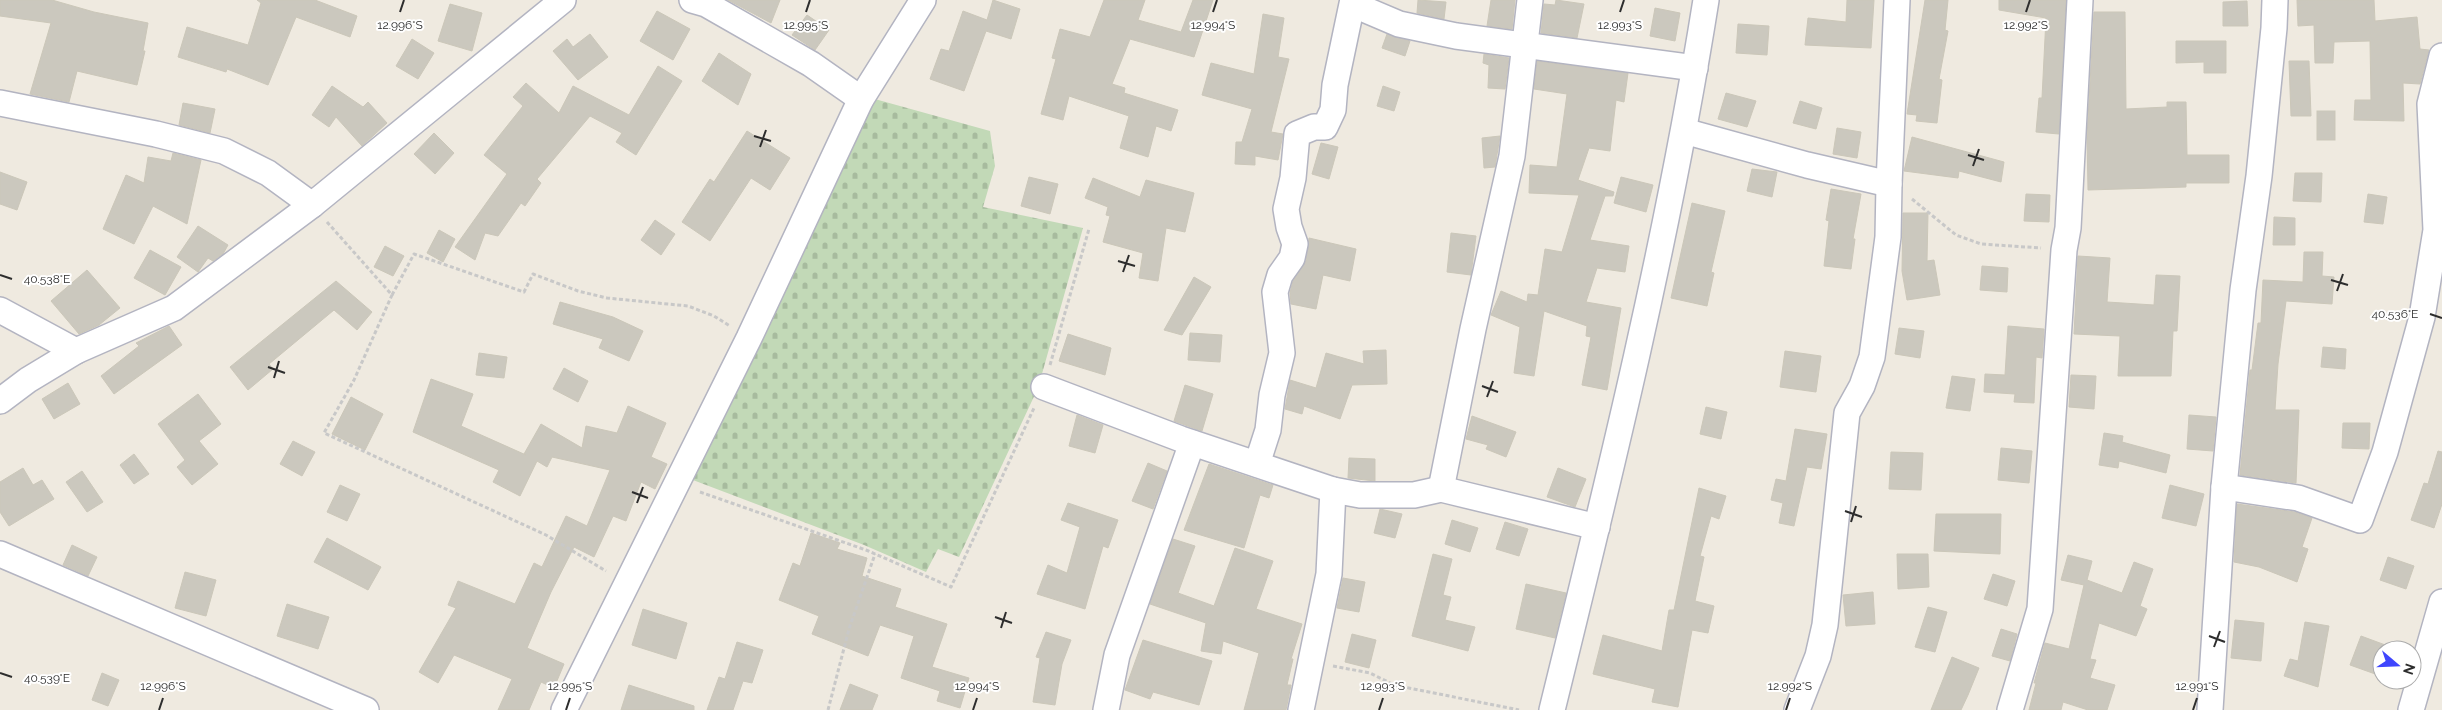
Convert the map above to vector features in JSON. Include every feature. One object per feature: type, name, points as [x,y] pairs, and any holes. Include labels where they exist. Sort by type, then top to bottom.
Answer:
[{"type":"street","points":[[0,401],[28,380],[76,351],[174,308],[312,205],[563,0]]},
{"type":"street","points":[[692,0],[706,4],[810,64],[861,99]]},
{"type":"street","points":[[564,710],[749,338],[861,99],[923,0]]},
{"type":"street","points":[[1441,489],[1473,330],[1512,156],[1530,0]]},
{"type":"street","points":[[1552,710],[1597,527],[1648,305],[1684,131],[1706,0]]},
{"type":"street","points":[[1797,710],[1818,656],[1825,625],[1835,508],[1847,412],[1862,386],[1872,357],[1888,237],[1897,0]]},
{"type":"street","points":[[2010,710],[2040,609],[2064,250],[2068,228],[2080,0]]},
{"type":"street","points":[[2210,710],[2224,487],[2243,290],[2265,117],[2275,0]]},
{"type":"street","points":[[1256,464],[1268,430],[1272,395],[1282,353],[1275,292],[1280,275],[1292,258],[1295,244],[1289,227],[1286,209],[1293,178],[1297,134],[1314,127],[1325,127],[1333,110],[1335,85],[1351,2],[1399,24],[1456,36],[1695,68]]},
{"type":"street","points":[[2224,487],[2298,498],[2360,520],[2385,452],[2422,316],[2436,230],[2430,104],[2442,56]]},
{"type":"street","points":[[0,103],[156,134],[224,152],[268,173],[312,205]]},
{"type":"street","points":[[1684,131],[1807,165],[1889,184]]},
{"type":"street","points":[[0,310],[76,351]]},
{"type":"street","points":[[1044,387],[1192,443],[1333,490],[1360,495],[1414,495],[1441,489],[1597,527]]},
{"type":"street","points":[[1106,710],[1117,655],[1192,443]]},
{"type":"street","points":[[1300,710],[1312,661],[1329,574],[1333,490]]},
{"type":"street","points":[[0,554],[366,710]]},
{"type":"street","points":[[2411,710],[2442,602]]},
{"type":"path","points":[[1889,184],[1903,191],[1956,235],[1981,244],[2064,250]]},
{"type":"path","points":[[312,205],[392,295]]},
{"type":"path","points":[[675,484],[781,519],[876,554],[952,587],[1044,387],[1089,229]]},
{"type":"path","points":[[628,584],[546,535],[324,433],[354,380],[392,295],[414,254],[524,292],[533,274],[578,291],[607,298],[688,306],[714,316],[749,338]]},
{"type":"path","points":[[828,710],[849,629],[876,554]]},
{"type":"path","points":[[1312,661],[1370,673],[1394,685],[1519,710]]},
{"type":"green space","points":[[864,96],[990,131],[995,166],[983,207],[1083,228],[1038,388],[959,557],[938,549],[926,572],[864,545],[685,477]]},
{"type":"building","points":[[0,0],[52,0],[94,12],[148,23],[143,51],[145,51],[137,85],[77,71],[69,102],[30,94],[51,23],[0,16]]},
{"type":"building","points":[[257,0],[315,0],[357,16],[350,37],[296,17],[268,85],[227,69],[226,72],[178,57],[187,27],[248,45],[261,3]]},
{"type":"building","points":[[728,0],[780,0],[771,23]]},
{"type":"building","points":[[993,0],[1020,9],[1011,39],[986,31],[964,91],[930,79],[941,49],[949,51],[963,11],[987,20]]},
{"type":"building","points":[[1104,0],[1145,0],[1138,20],[1181,32],[1193,0],[1213,0],[1194,57],[1130,39],[1112,84],[1125,88],[1124,93],[1178,110],[1171,131],[1156,126],[1148,157],[1120,148],[1129,116],[1069,96],[1063,120],[1041,114],[1056,59],[1052,58],[1060,29],[1090,37]]},
{"type":"building","points":[[1418,0],[1446,2],[1444,19],[1417,13]]},
{"type":"building","points":[[1491,0],[1515,0],[1512,29],[1487,26]]},
{"type":"building","points":[[1556,0],[1584,4],[1577,38],[1541,33],[1544,4],[1555,5]]},
{"type":"building","points":[[1847,0],[1874,0],[1871,48],[1805,45],[1808,18],[1846,22]]},
{"type":"building","points":[[1925,0],[1948,0],[1945,30],[1948,31],[1939,79],[1942,80],[1937,123],[1916,121],[1917,115],[1907,114]]},
{"type":"building","points":[[1999,0],[2066,0],[2059,134],[2036,132],[2039,98],[2042,98],[2046,18],[1999,10]]},
{"type":"building","points":[[2297,0],[2374,0],[2375,21],[2417,17],[2420,49],[2429,50],[2420,84],[2403,83],[2404,121],[2354,120],[2355,100],[2371,100],[2370,41],[2334,42],[2333,63],[2315,63],[2314,25],[2298,26]]},
{"type":"building","points":[[2247,1],[2248,26],[2223,26],[2223,2]]},
{"type":"building","points":[[450,4],[482,13],[472,51],[438,41]]},
{"type":"building","points":[[1655,8],[1680,13],[1675,41],[1650,36]]},
{"type":"building","points":[[657,11],[690,29],[673,60],[640,41]]},
{"type":"building","points":[[2094,12],[2125,12],[2126,109],[2167,107],[2167,102],[2186,102],[2187,155],[2229,155],[2229,183],[2186,183],[2186,187],[2088,190],[2087,137]]},
{"type":"building","points":[[1263,14],[1284,18],[1278,57],[1289,59],[1271,132],[1283,134],[1278,160],[1255,156],[1255,165],[1235,164],[1236,142],[1242,142],[1252,109],[1202,95],[1211,63],[1254,74]]},
{"type":"building","points":[[807,15],[829,30],[815,50],[792,35]]},
{"type":"building","points":[[1738,24],[1769,26],[1767,55],[1736,53]]},
{"type":"building","points":[[590,34],[608,57],[578,80],[553,51],[567,39],[573,47]]},
{"type":"building","points":[[1387,34],[1410,41],[1405,56],[1382,48]]},
{"type":"building","points":[[412,39],[434,53],[418,79],[396,66]]},
{"type":"building","points":[[2176,41],[2226,41],[2226,73],[2204,73],[2204,62],[2176,63]]},
{"type":"building","points":[[719,53],[751,74],[738,105],[702,81]]},
{"type":"building","points":[[1484,54],[1509,58],[1505,89],[1488,88],[1489,65],[1483,63]]},
{"type":"building","points":[[1537,61],[1628,73],[1624,102],[1616,100],[1610,151],[1589,148],[1578,180],[1614,192],[1613,196],[1605,196],[1590,240],[1629,246],[1625,272],[1597,268],[1586,302],[1621,308],[1607,390],[1582,385],[1591,337],[1586,336],[1587,326],[1544,311],[1534,376],[1514,373],[1520,327],[1491,315],[1501,291],[1527,302],[1528,294],[1538,295],[1545,249],[1562,252],[1579,195],[1529,193],[1530,165],[1557,167],[1567,94],[1534,89]]},
{"type":"building","points":[[2289,61],[2309,61],[2311,116],[2291,116]]},
{"type":"building","points":[[658,66],[682,81],[636,155],[616,142],[622,133],[590,116],[537,179],[541,183],[525,206],[521,203],[498,236],[485,233],[475,260],[455,247],[507,174],[484,155],[523,106],[513,97],[526,83],[559,113],[573,86],[629,115]]},
{"type":"building","points":[[332,86],[363,107],[368,102],[387,123],[362,146],[336,117],[329,127],[312,115]]},
{"type":"building","points":[[1383,86],[1400,92],[1394,111],[1377,106]]},
{"type":"building","points":[[1726,93],[1756,101],[1747,127],[1718,119]]},
{"type":"building","points":[[1800,101],[1822,108],[1816,129],[1793,123]]},
{"type":"building","points":[[183,103],[215,109],[210,133],[179,125]]},
{"type":"building","points":[[2317,111],[2335,111],[2335,140],[2317,140]]},
{"type":"building","points":[[1837,128],[1861,132],[1857,158],[1833,154]]},
{"type":"building","points":[[747,131],[790,158],[770,190],[751,178],[710,241],[682,222],[710,179],[714,182]]},
{"type":"building","points":[[434,133],[454,153],[435,174],[414,154]]},
{"type":"building","points":[[1500,136],[1495,167],[1484,168],[1482,138]]},
{"type":"building","points":[[1912,137],[2004,162],[2001,182],[1959,171],[1958,178],[1904,171]]},
{"type":"building","points":[[1321,143],[1338,147],[1329,179],[1312,174]]},
{"type":"building","points":[[173,153],[201,160],[187,224],[153,206],[134,244],[103,229],[126,175],[144,183],[148,157],[171,161]]},
{"type":"building","points":[[1752,169],[1777,172],[1772,197],[1747,191]]},
{"type":"building","points":[[0,172],[27,182],[17,210],[0,204]]},
{"type":"building","points":[[2295,173],[2322,173],[2321,202],[2293,201]]},
{"type":"building","points":[[1029,177],[1058,184],[1050,214],[1021,206]]},
{"type":"building","points":[[1621,177],[1653,185],[1646,212],[1614,203]]},
{"type":"building","points":[[1093,178],[1140,197],[1146,180],[1194,193],[1185,232],[1166,228],[1158,281],[1139,278],[1143,253],[1103,242],[1110,216],[1106,215],[1108,207],[1085,198]]},
{"type":"building","points":[[1831,189],[1861,194],[1853,239],[1855,239],[1851,269],[1824,266],[1829,221],[1826,220]]},
{"type":"building","points":[[2026,194],[2050,195],[2049,222],[2024,221]]},
{"type":"building","points":[[2368,194],[2387,197],[2383,224],[2364,222]]},
{"type":"building","points":[[1692,203],[1725,211],[1711,272],[1714,273],[1707,306],[1671,298]]},
{"type":"building","points":[[1903,213],[1928,213],[1927,261],[1934,260],[1940,295],[1907,300],[1902,271]]},
{"type":"building","points":[[2274,217],[2295,218],[2295,245],[2273,245]]},
{"type":"building","points":[[655,220],[675,234],[661,255],[641,240]]},
{"type":"building","points":[[198,226],[228,245],[223,254],[213,261],[208,258],[198,272],[177,257]]},
{"type":"building","points":[[439,230],[455,239],[443,262],[427,253]]},
{"type":"building","points":[[1451,233],[1476,236],[1471,275],[1447,272]]},
{"type":"building","points":[[1309,238],[1356,249],[1350,281],[1323,275],[1316,309],[1291,304],[1290,293],[1293,281],[1306,261]]},
{"type":"building","points":[[385,246],[404,256],[393,276],[374,267]]},
{"type":"building","points":[[150,250],[181,267],[165,295],[134,278]]},
{"type":"building","points":[[2304,252],[2323,252],[2322,276],[2334,277],[2332,304],[2286,301],[2278,364],[2275,410],[2299,410],[2296,483],[2240,475],[2250,370],[2252,370],[2258,323],[2261,323],[2263,280],[2303,282]]},
{"type":"building","points":[[2078,256],[2110,258],[2107,302],[2154,305],[2156,275],[2180,276],[2177,331],[2173,331],[2171,376],[2118,376],[2120,336],[2074,334]]},
{"type":"building","points":[[1982,266],[2008,268],[2007,292],[1980,290]]},
{"type":"building","points":[[87,270],[120,308],[99,325],[79,334],[51,301]]},
{"type":"building","points":[[1194,277],[1211,287],[1182,335],[1164,330]]},
{"type":"building","points":[[336,281],[372,312],[357,330],[334,310],[269,364],[273,369],[248,390],[230,367]]},
{"type":"building","points":[[560,302],[613,317],[643,331],[629,361],[599,348],[603,339],[553,324]]},
{"type":"building","points":[[169,326],[182,345],[114,394],[101,376],[139,346],[136,343]]},
{"type":"building","points":[[2008,326],[2044,329],[2042,358],[2036,357],[2034,403],[2014,402],[2015,394],[1984,392],[1985,374],[2005,375]]},
{"type":"building","points":[[1899,328],[1924,331],[1920,358],[1895,354]]},
{"type":"building","points":[[1190,333],[1222,335],[1220,362],[1188,360]]},
{"type":"building","points":[[1068,334],[1111,348],[1105,375],[1059,361]]},
{"type":"building","points":[[2323,347],[2346,349],[2345,369],[2321,367]]},
{"type":"building","points":[[1386,350],[1387,384],[1352,385],[1340,419],[1304,406],[1302,414],[1285,409],[1290,380],[1316,388],[1326,353],[1364,364],[1363,351]]},
{"type":"building","points":[[1785,351],[1821,356],[1816,392],[1780,387]]},
{"type":"building","points":[[479,353],[507,357],[504,378],[476,375]]},
{"type":"building","points":[[564,368],[588,381],[578,402],[553,389]]},
{"type":"building","points":[[2071,375],[2096,376],[2094,409],[2069,407]]},
{"type":"building","points":[[1952,376],[1975,379],[1970,411],[1946,408]]},
{"type":"building","points":[[431,379],[473,394],[461,426],[526,455],[524,454],[541,424],[582,448],[586,426],[617,433],[628,406],[666,423],[651,457],[667,464],[655,489],[641,482],[626,521],[613,516],[594,557],[574,547],[551,592],[527,648],[564,664],[554,688],[541,682],[529,710],[498,710],[512,679],[454,655],[438,683],[419,672],[456,608],[448,605],[458,581],[515,604],[534,563],[542,567],[566,516],[587,526],[610,470],[552,457],[547,467],[537,461],[520,496],[493,482],[499,470],[413,432]]},
{"type":"building","points":[[68,383],[80,404],[54,419],[42,399]]},
{"type":"building","points":[[1185,385],[1213,394],[1202,431],[1174,421]]},
{"type":"building","points":[[198,394],[221,424],[199,441],[218,464],[192,485],[177,467],[185,460],[158,424]]},
{"type":"building","points":[[351,397],[383,414],[365,450],[332,434]]},
{"type":"building","points":[[1706,407],[1727,412],[1721,439],[1700,434]]},
{"type":"building","points":[[1077,415],[1103,425],[1095,453],[1069,446]]},
{"type":"building","points":[[2189,415],[2216,417],[2213,451],[2187,449]]},
{"type":"building","points":[[1472,416],[1516,432],[1506,457],[1486,449],[1488,445],[1466,439]]},
{"type":"building","points":[[2343,423],[2370,423],[2369,449],[2342,448]]},
{"type":"building","points":[[1795,429],[1827,434],[1821,469],[1807,467],[1794,526],[1779,523],[1783,503],[1771,500],[1776,479],[1786,481]]},
{"type":"building","points":[[2104,433],[2123,436],[2122,442],[2170,455],[2166,473],[2119,461],[2118,468],[2099,465]]},
{"type":"building","points":[[293,441],[315,452],[302,476],[280,464]]},
{"type":"building","points":[[2001,448],[2032,451],[2029,483],[1998,480]]},
{"type":"building","points":[[2438,451],[2442,452],[2442,504],[2434,528],[2411,520],[2424,483],[2428,484]]},
{"type":"building","points":[[1891,452],[1923,453],[1921,490],[1889,489]]},
{"type":"building","points":[[134,454],[149,474],[134,484],[120,465]]},
{"type":"building","points":[[1349,458],[1375,459],[1375,481],[1348,478]]},
{"type":"building","points":[[1148,463],[1167,471],[1153,509],[1132,501]]},
{"type":"building","points":[[1209,464],[1273,485],[1269,498],[1260,495],[1244,548],[1184,530]]},
{"type":"building","points":[[23,468],[33,485],[42,480],[54,499],[9,526],[0,512],[0,482]]},
{"type":"building","points":[[1558,468],[1586,479],[1575,507],[1547,497]]},
{"type":"building","points":[[82,471],[103,502],[87,512],[66,482]]},
{"type":"building","points":[[340,485],[360,494],[347,521],[327,512]]},
{"type":"building","points":[[2170,485],[2204,494],[2196,526],[2162,518]]},
{"type":"building","points":[[1699,488],[1726,496],[1719,519],[1711,516],[1700,556],[1704,557],[1695,601],[1714,606],[1708,633],[1692,630],[1678,707],[1652,702],[1655,689],[1593,674],[1603,635],[1662,651],[1669,610],[1674,610]]},
{"type":"building","points":[[1068,503],[1118,520],[1108,548],[1103,546],[1085,609],[1037,594],[1048,565],[1067,573],[1080,527],[1061,520]]},
{"type":"building","points":[[2237,504],[2295,512],[2312,518],[2302,547],[2308,549],[2297,582],[2259,567],[2234,562]]},
{"type":"building","points":[[1380,509],[1402,514],[1395,538],[1374,533]]},
{"type":"building","points":[[1936,514],[2001,514],[2000,554],[1934,551]]},
{"type":"building","points":[[1452,520],[1478,528],[1470,552],[1445,544]]},
{"type":"building","points":[[1505,522],[1528,529],[1519,556],[1496,549]]},
{"type":"building","points":[[811,533],[840,543],[837,549],[867,558],[862,576],[901,589],[895,607],[947,624],[932,667],[969,678],[960,708],[937,701],[940,691],[901,678],[914,636],[880,625],[868,656],[812,634],[819,616],[779,600],[793,563],[800,566]]},
{"type":"building","points":[[327,538],[381,567],[368,590],[314,562]]},
{"type":"building","points":[[1173,539],[1195,546],[1178,593],[1214,606],[1235,548],[1273,561],[1256,609],[1302,624],[1291,659],[1293,659],[1287,685],[1291,685],[1286,710],[1244,710],[1259,653],[1223,641],[1221,654],[1201,651],[1206,623],[1150,604]]},
{"type":"building","points":[[72,545],[97,557],[88,576],[63,565]]},
{"type":"building","points":[[1433,554],[1452,559],[1443,595],[1451,597],[1445,620],[1475,627],[1468,651],[1412,636]]},
{"type":"building","points":[[1897,554],[1928,554],[1929,587],[1898,589]]},
{"type":"building","points":[[2068,555],[2092,561],[2087,580],[2122,593],[2134,562],[2153,569],[2140,606],[2147,609],[2136,636],[2099,623],[2090,659],[2096,660],[2090,678],[2115,685],[2107,710],[2088,710],[2063,702],[2061,710],[2029,710],[2045,643],[2069,649],[2084,585],[2061,580]]},
{"type":"building","points":[[2388,557],[2414,566],[2406,589],[2380,580]]},
{"type":"building","points":[[185,572],[216,580],[206,616],[175,608]]},
{"type":"building","points":[[1993,574],[2015,581],[2007,606],[1984,599]]},
{"type":"building","points":[[1343,578],[1365,582],[1359,612],[1337,608]]},
{"type":"building","points":[[1526,584],[1566,593],[1555,638],[1516,629]]},
{"type":"building","points":[[1873,592],[1875,624],[1846,626],[1843,595]]},
{"type":"building","points":[[287,604],[329,617],[318,649],[277,636]]},
{"type":"building","points":[[1928,607],[1947,612],[1935,652],[1915,647]]},
{"type":"building","points":[[643,609],[687,623],[676,659],[632,645]]},
{"type":"building","points":[[2235,620],[2264,623],[2261,661],[2231,658]]},
{"type":"building","points":[[2305,622],[2329,626],[2318,687],[2284,676],[2290,659],[2298,661]]},
{"type":"building","points":[[2001,629],[2017,634],[2010,661],[1992,656]]},
{"type":"building","points":[[1046,632],[1071,640],[1062,664],[1055,705],[1033,702],[1040,658],[1036,657]]},
{"type":"building","points":[[1352,634],[1376,640],[1369,668],[1345,662]]},
{"type":"building","points":[[2361,636],[2372,640],[2372,673],[2350,665]]},
{"type":"building","points":[[1143,640],[1212,661],[1199,705],[1153,692],[1150,699],[1125,690]]},
{"type":"building","points":[[737,642],[763,650],[752,683],[743,681],[733,710],[707,710],[719,677],[725,679]]},
{"type":"building","points":[[1952,657],[1979,668],[1961,710],[1931,710]]},
{"type":"building","points":[[102,673],[119,680],[108,706],[92,700]]},
{"type":"building","points":[[850,684],[878,695],[872,710],[840,710]]},
{"type":"building","points":[[629,685],[694,706],[694,710],[621,710]]}]
